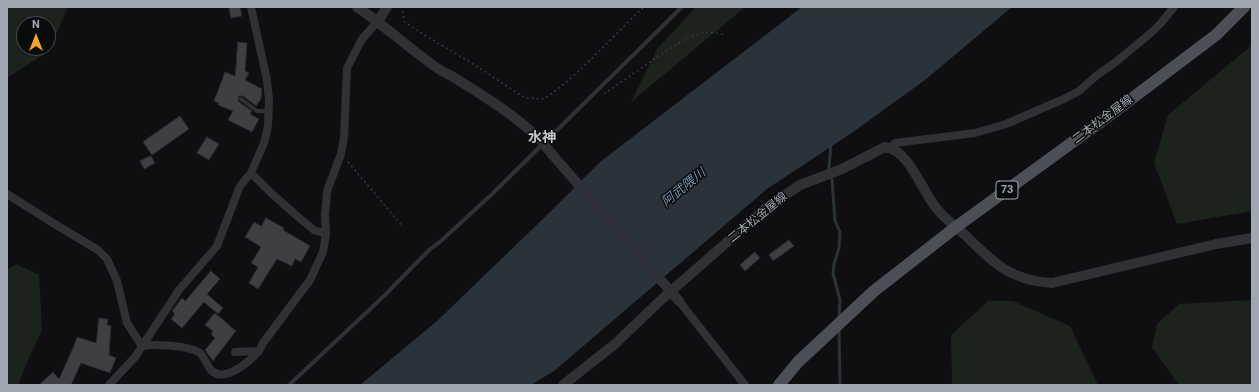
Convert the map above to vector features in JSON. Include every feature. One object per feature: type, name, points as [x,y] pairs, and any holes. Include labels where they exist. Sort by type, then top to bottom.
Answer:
[{"type":"main road","name":"二本松金屋線","points":[[779,385],[798,362],[874,291],[956,227],[1114,112],[1216,35],[1244,7]]},
{"type":"street","points":[[109,385],[123,371],[142,346],[179,290],[218,246],[240,186],[251,173],[264,143],[268,126],[269,100],[251,7]]},
{"type":"street","points":[[358,7],[438,68],[500,107],[543,143],[679,302],[745,385]]},
{"type":"street","points":[[142,346],[152,344],[181,347],[193,350],[203,357],[211,371],[222,375],[232,372],[244,365],[259,352],[310,280],[323,252],[326,234],[325,215],[327,190],[341,154],[344,138],[347,68],[362,39],[378,21],[387,7]]},
{"type":"street","points":[[1174,7],[1152,32],[1079,91],[1006,124],[991,129],[975,133],[895,143],[891,148],[906,161],[920,181],[936,209],[1002,269],[1020,278],[1035,282],[1052,283],[1216,244],[1252,238]]},
{"type":"street","name":"二本松金屋線","points":[[563,385],[615,344],[662,299],[766,208],[800,185],[842,169],[879,149],[885,147],[891,148]]},
{"type":"street","points":[[251,173],[270,192],[314,230],[326,234]]},
{"type":"street","points":[[7,194],[98,250],[107,259],[116,281],[127,323],[142,346]]},
{"type":"street","points":[[235,352],[259,352]]},
{"type":"lane","points":[[289,385],[384,296],[429,250],[441,241],[491,195],[682,7]]},
{"type":"lane","points":[[241,99],[257,111],[268,111]]},
{"type":"path","points":[[402,11],[404,21],[412,28],[478,67],[513,91],[528,98],[544,99],[564,85],[644,7]]},
{"type":"path","points":[[593,95],[600,97],[662,53],[688,38],[705,32],[723,34]]},
{"type":"path","points":[[341,154],[403,227]]},
{"type":"shaded area","points":[[7,7],[68,7],[56,35],[56,16],[16,16],[16,56],[41,56],[7,78]]},
{"type":"shaded area","points":[[696,7],[745,7],[631,102],[657,49]]},
{"type":"shaded area","points":[[1252,45],[1252,211],[1177,224],[1154,163],[1168,115]]},
{"type":"shaded area","points":[[16,264],[39,275],[42,330],[18,385],[7,385],[7,270]]},
{"type":"shaded area","points":[[1252,300],[1252,385],[1179,385],[1152,347],[1157,324],[1179,304]]},
{"type":"shaded area","points":[[988,301],[1013,301],[1070,326],[1098,385],[952,385],[951,335]]},
{"type":"water","name":"阿武隈川","points":[[802,7],[1012,7],[925,80],[856,130],[767,189],[554,371],[531,385],[360,385],[437,321],[600,162]]},
{"type":"building","points":[[229,7],[240,7],[242,16],[231,18]]},
{"type":"building","points":[[238,42],[247,43],[245,71],[249,73],[245,80],[262,89],[261,99],[256,106],[243,96],[239,96],[238,98],[239,102],[252,111],[250,114],[259,119],[252,132],[228,120],[233,111],[218,105],[219,103],[214,101],[225,72],[235,76]]},
{"type":"building","points":[[180,116],[189,129],[152,155],[143,142]]},
{"type":"building","points":[[207,137],[219,144],[209,160],[197,153]]},
{"type":"building","points":[[151,156],[155,163],[144,169],[140,161]]},
{"type":"building","points":[[266,218],[284,228],[283,230],[310,246],[301,262],[295,259],[292,266],[277,259],[258,289],[249,283],[258,267],[251,263],[261,247],[245,237],[254,222],[261,226]]},
{"type":"building","points":[[789,240],[794,246],[773,261],[769,255]]},
{"type":"building","points":[[755,252],[760,258],[745,271],[740,265]]},
{"type":"building","points":[[211,271],[220,279],[207,294],[223,308],[218,314],[204,302],[182,328],[171,319],[175,314],[172,311],[182,298],[185,301]]},
{"type":"building","points":[[215,313],[236,331],[213,361],[205,350],[215,338],[211,334],[213,331],[205,325]]},
{"type":"building","points":[[99,318],[108,319],[107,325],[111,326],[109,355],[116,358],[110,373],[81,363],[71,385],[39,385],[53,372],[59,379],[77,337],[96,343]]},
{"type":"waterway","points":[[831,144],[829,167],[832,180],[835,221],[840,232],[839,248],[833,273],[840,300],[839,319]]},
{"type":"waterway","points":[[839,329],[840,385]]},
{"type":"district","name":"水神","points":[[542,138]]}]
